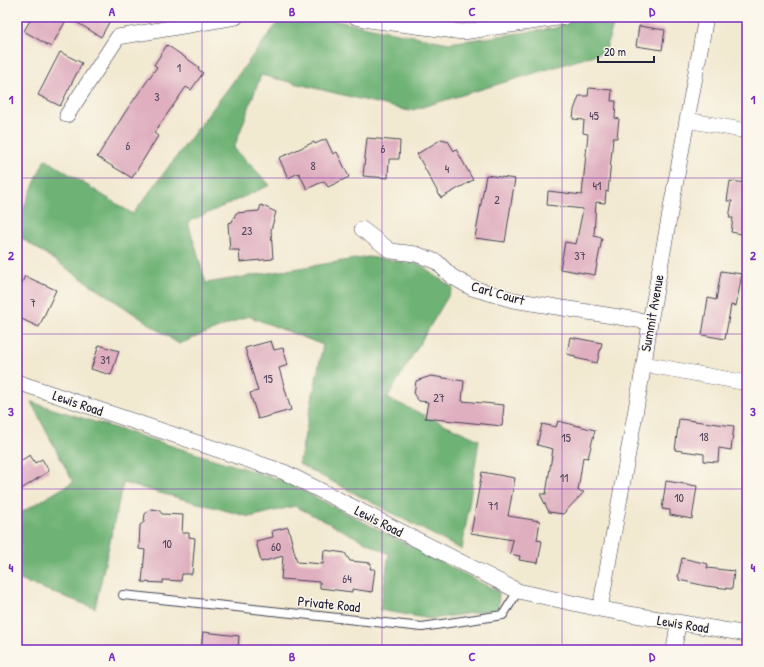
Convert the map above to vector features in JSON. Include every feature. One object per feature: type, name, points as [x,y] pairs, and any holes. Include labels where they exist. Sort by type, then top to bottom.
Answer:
[{"type":"street","points":[[67,115],[118,38],[236,17]]},
{"type":"street","points":[[356,17],[463,32],[564,17]]},
{"type":"street","name":"Summit Avenue","points":[[600,610],[644,364],[650,322],[706,17]]},
{"type":"street","points":[[687,120],[747,131]]},
{"type":"street","name":"Carl Court","points":[[362,229],[391,251],[416,254],[436,262],[451,276],[472,288],[513,300],[650,322]]},
{"type":"street","points":[[644,364],[747,382]]},
{"type":"street","name":"Lewis Road","points":[[17,382],[284,472],[518,591],[600,610],[747,634]]},
{"type":"street","points":[[674,650],[678,623]]},
{"type":"lane","name":"Private Road","points":[[123,595],[422,627],[503,614],[518,591]]},
{"type":"green space","points":[[282,17],[316,17],[449,43],[556,28],[570,17],[618,17],[615,19],[605,52],[409,111],[261,75],[234,148],[270,185],[188,222],[206,283],[368,257],[419,264],[453,288],[387,398],[479,440],[462,550],[299,464],[323,345],[248,316],[179,344],[17,235],[17,223],[45,159],[133,214]]},
{"type":"green space","points":[[31,402],[284,481],[499,592],[498,609],[431,619],[380,610],[389,554],[295,506],[250,517],[123,483],[95,608],[17,579],[17,515],[73,482]]},
{"type":"building","points":[[32,17],[68,17],[51,47],[24,31]]},
{"type":"building","points":[[68,17],[112,17],[101,37]]},
{"type":"building","points":[[639,26],[665,30],[662,50],[636,46]]},
{"type":"building","points":[[167,45],[199,67],[198,69],[203,73],[191,90],[186,87],[154,133],[158,136],[132,178],[97,157],[126,111],[157,67],[154,65]]},
{"type":"building","points":[[60,52],[82,63],[60,106],[38,95]]},
{"type":"building","points":[[589,88],[612,90],[611,101],[616,101],[615,118],[619,119],[617,138],[613,138],[608,192],[606,191],[605,203],[596,202],[594,236],[602,238],[595,275],[560,269],[565,242],[576,244],[583,209],[547,205],[548,191],[582,195],[588,134],[583,133],[584,120],[573,119],[574,110],[579,96],[588,96]]},
{"type":"building","points":[[367,138],[400,141],[399,159],[389,159],[388,178],[363,176]]},
{"type":"building","points":[[326,139],[333,154],[337,152],[349,177],[328,187],[324,181],[307,189],[299,173],[288,178],[279,158],[314,142],[315,144]]},
{"type":"building","points":[[442,139],[448,141],[454,151],[456,149],[473,180],[441,198],[417,154]]},
{"type":"building","points":[[486,175],[515,179],[505,242],[475,238]]},
{"type":"building","points":[[730,181],[747,183],[747,235],[731,232],[733,218],[729,218],[732,201],[727,201]]},
{"type":"building","points":[[261,205],[276,212],[271,230],[273,259],[240,262],[239,250],[230,250],[228,223],[232,222],[236,213],[259,211]]},
{"type":"building","points":[[721,271],[742,274],[736,306],[731,305],[725,339],[702,335],[708,298],[716,300]]},
{"type":"building","points":[[25,276],[56,290],[39,327],[17,317],[17,293]]},
{"type":"building","points":[[570,337],[602,343],[597,363],[575,358],[575,356],[567,354]]},
{"type":"building","points":[[271,341],[274,350],[283,348],[288,365],[279,368],[291,410],[258,419],[250,393],[258,391],[245,348]]},
{"type":"building","points":[[99,345],[119,351],[111,375],[91,369]]},
{"type":"building","points":[[431,376],[464,381],[462,401],[504,405],[502,426],[425,418],[428,402],[419,401],[414,395],[416,381]]},
{"type":"building","points":[[679,419],[734,426],[731,450],[719,448],[718,462],[704,461],[704,454],[675,450]]},
{"type":"building","points":[[558,421],[595,430],[588,458],[583,457],[578,491],[584,492],[563,514],[549,512],[540,494],[546,494],[553,449],[537,445],[542,424],[556,427]]},
{"type":"building","points":[[30,455],[35,463],[42,459],[49,471],[17,492],[17,463]]},
{"type":"building","points":[[482,472],[515,478],[508,516],[540,521],[537,540],[542,541],[538,563],[519,560],[520,556],[510,554],[513,540],[471,533]]},
{"type":"building","points":[[666,481],[697,486],[692,519],[670,515],[670,510],[662,509]]},
{"type":"building","points":[[151,509],[159,510],[162,514],[183,515],[182,533],[189,533],[189,537],[195,538],[192,574],[182,574],[181,581],[163,580],[163,583],[142,582],[145,550],[139,549],[140,525],[144,522],[145,514]]},
{"type":"building","points":[[288,527],[297,562],[323,564],[324,550],[345,553],[350,561],[371,563],[370,569],[375,569],[372,592],[352,589],[352,592],[320,588],[320,582],[281,579],[283,556],[261,562],[256,541],[273,537],[272,531]]},
{"type":"building","points":[[682,558],[708,564],[707,568],[734,571],[732,589],[706,586],[679,580],[678,577]]},
{"type":"building","points":[[203,632],[239,636],[238,650],[201,650]]}]
